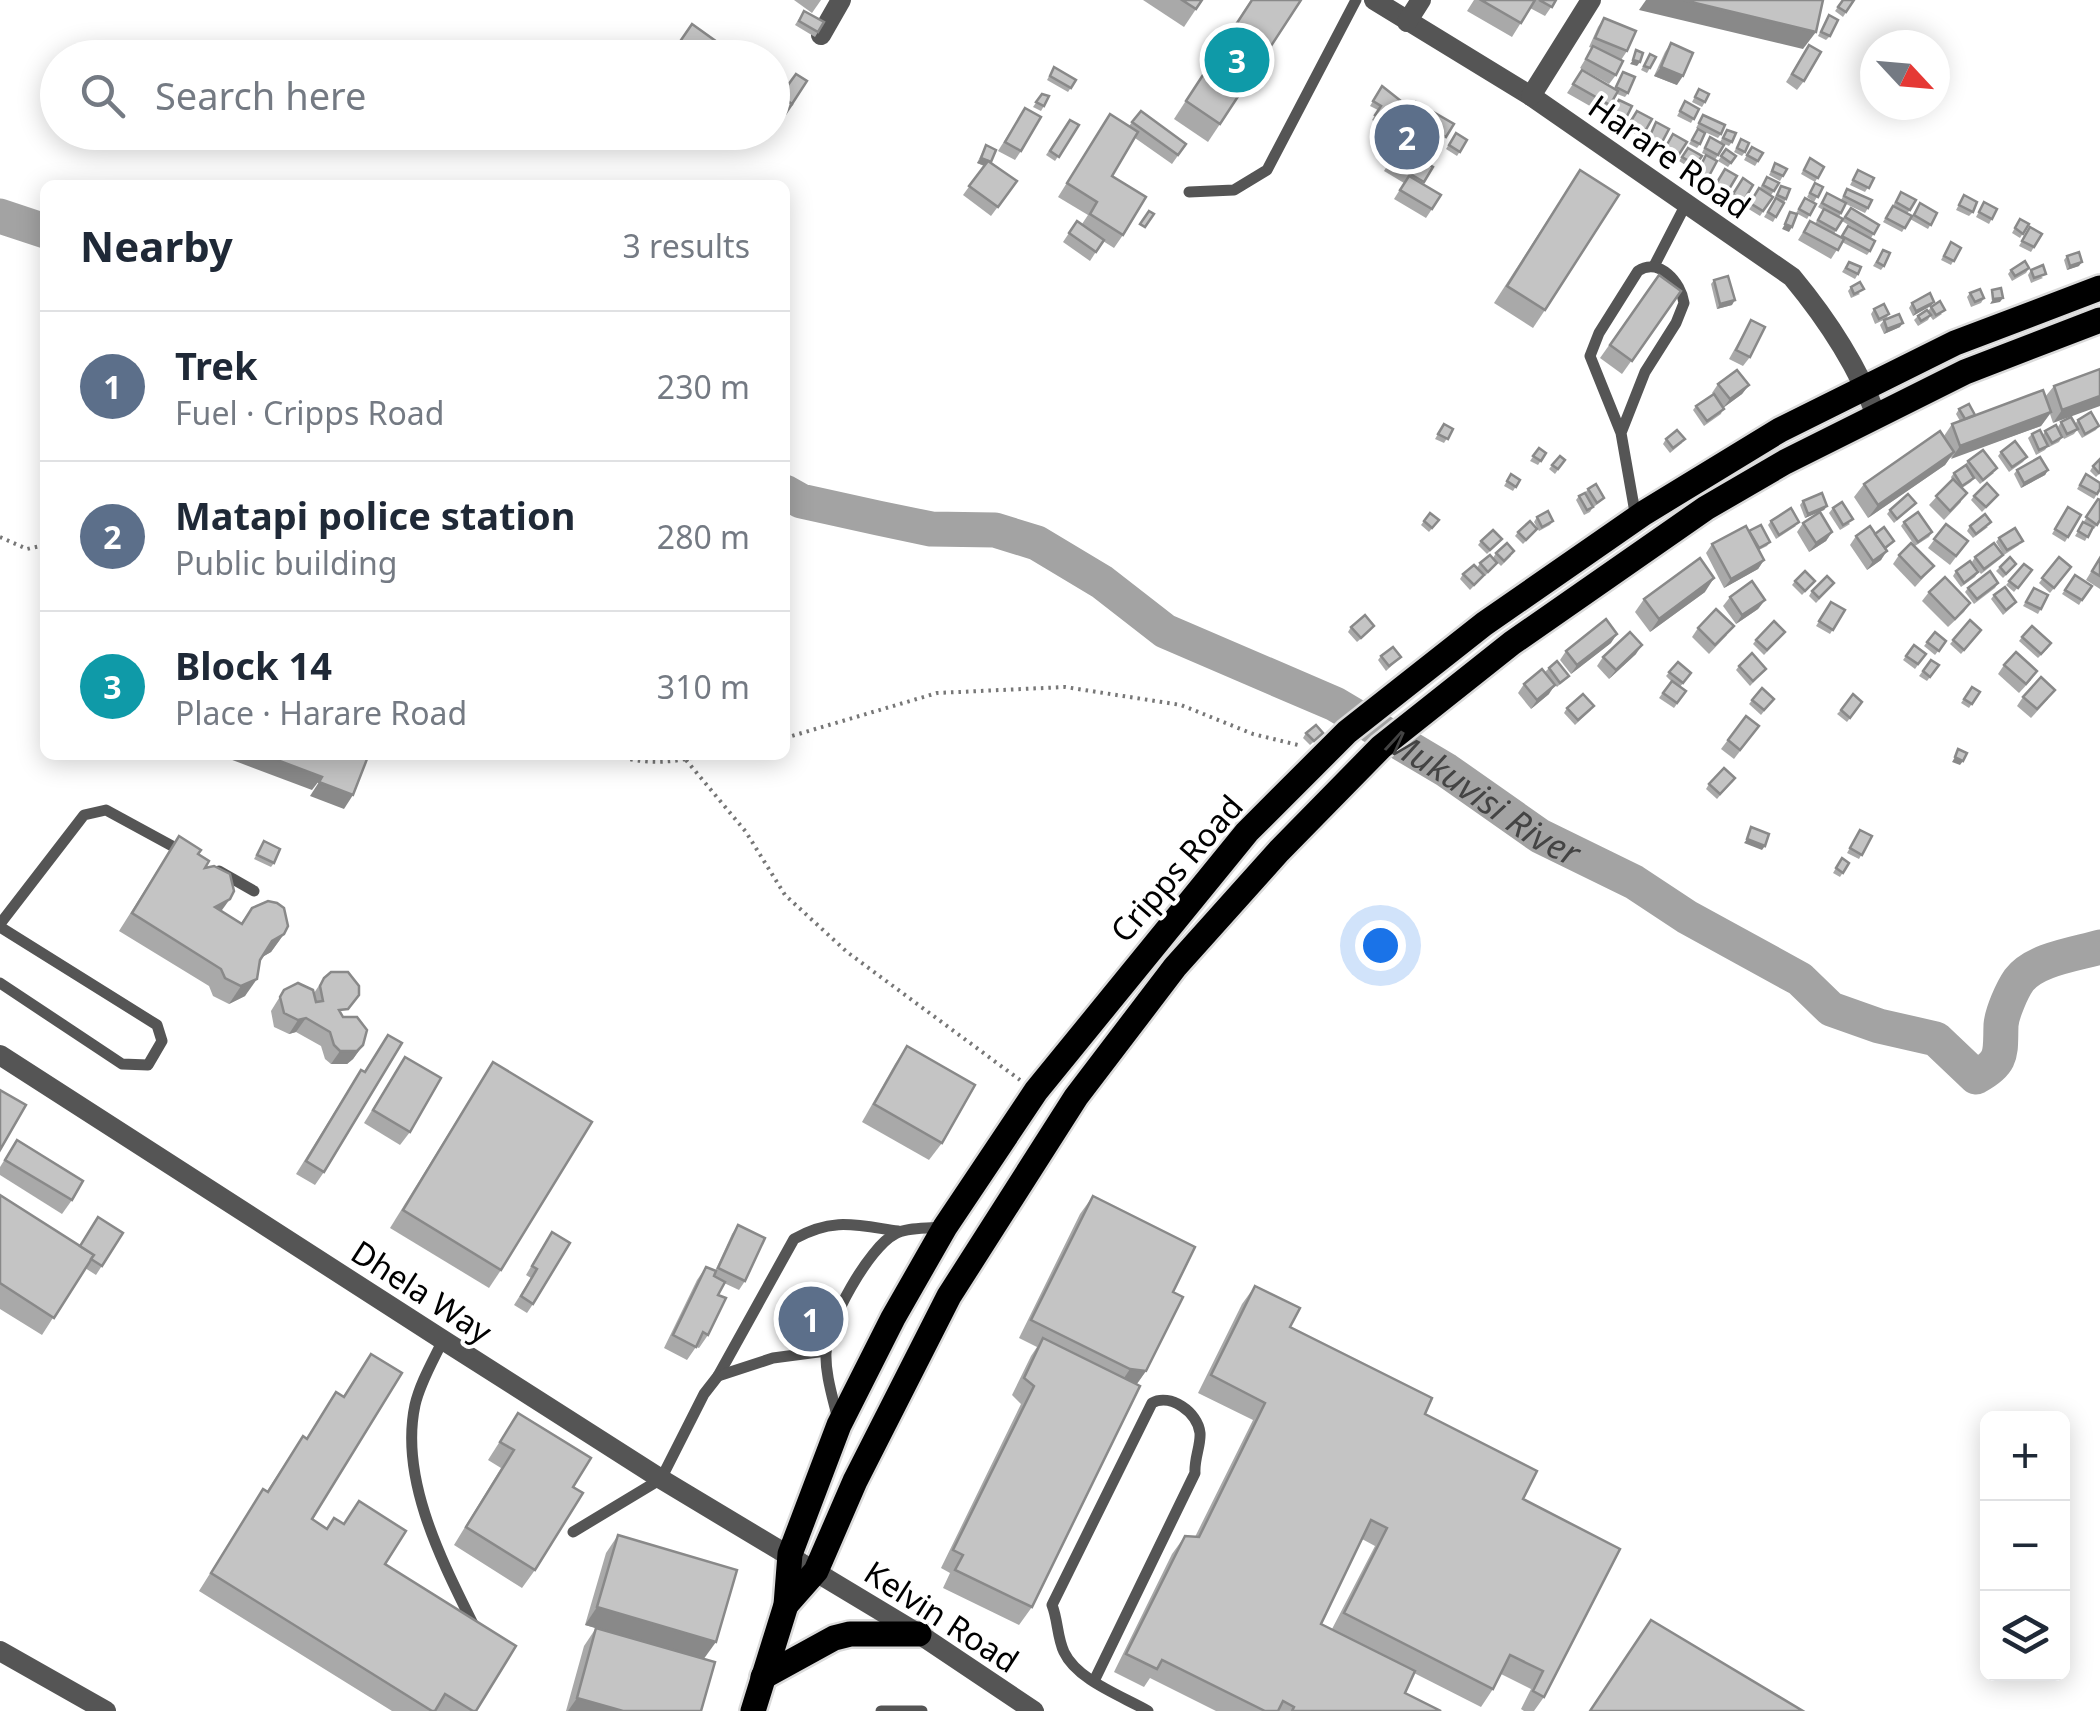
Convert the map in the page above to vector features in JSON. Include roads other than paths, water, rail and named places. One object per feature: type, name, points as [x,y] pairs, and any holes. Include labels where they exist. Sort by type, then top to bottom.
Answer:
[{"type":"main road","name":"Cripps Road","points":[[753,1711],[786,1606],[790,1554],[839,1425],[892,1318],[945,1227],[1036,1091],[1247,832],[1326,751],[1388,699],[1484,624],[1636,519],[1780,430],[1955,343],[2100,288]]},
{"type":"main road","name":"Cripps Road","points":[[786,1606],[816,1572],[855,1481],[949,1296],[1076,1097],[1175,967],[1279,850],[1381,746],[1644,548],[1769,471],[1965,372],[2100,320]]},
{"type":"main road","points":[[764,1677],[834,1638],[850,1634],[919,1634]]},
{"type":"street","points":[[820,35],[841,0]]},
{"type":"street","name":"Harare Road","points":[[1374,0],[1531,96],[1792,276],[1816,305],[1866,388],[1876,416]]},
{"type":"street","points":[[1406,22],[1421,0]]},
{"type":"street","points":[[1531,96],[1591,0]]},
{"type":"street","name":"Dhela Way","points":[[0,1055],[661,1479],[816,1572]]},
{"type":"street","name":"Kelvin Road","points":[[816,1572],[919,1634],[1034,1711]]},
{"type":"street","points":[[0,1651],[106,1711]]},
{"type":"lane","points":[[1189,192],[1234,190],[1267,170],[1356,0]]},
{"type":"lane","points":[[1654,266],[1686,204]]},
{"type":"lane","points":[[1621,433],[1645,372],[1684,303],[1678,284],[1654,266],[1638,272],[1592,346],[1590,356],[1621,433],[1636,519]]},
{"type":"lane","points":[[0,982],[122,1064],[148,1065],[162,1041],[157,1025],[0,926],[84,816],[94,811],[106,810],[254,890]]},
{"type":"lane","points":[[573,1532],[661,1479],[704,1394],[718,1376],[794,1238],[816,1226],[842,1222],[898,1232],[945,1227]]},
{"type":"lane","points":[[839,1425],[826,1351],[830,1330],[871,1256],[898,1232]]},
{"type":"lane","points":[[442,1340],[416,1401],[412,1461],[437,1551],[476,1628]]},
{"type":"lane","points":[[718,1376],[773,1358],[826,1351]]},
{"type":"lane","points":[[1094,1680],[1195,1473],[1194,1457],[1200,1434],[1194,1419],[1169,1400],[1152,1403],[1052,1606],[1064,1654],[1094,1680],[1148,1711]]},
{"type":"lane","points":[[882,1711],[922,1711]]},
{"type":"waterway","name":"Mukuvisi River","points":[[0,216],[40,229]]},
{"type":"waterway","name":"Mukuvisi River","points":[[790,495],[801,501],[931,529],[995,530],[1037,543],[1102,582],[1165,631],[1335,704],[1446,770],[1540,836],[1634,882],[1687,917],[1800,979],[1831,1009],[1879,1026],[1936,1039],[1976,1077],[1999,1056],[2003,1014],[2019,980],[2045,962],[2100,947]]},
{"type":"place","name":"Block 14","points":[[1237,60]]},
{"type":"place","name":"Matapi police station","points":[[1407,137]]},
{"type":"place","name":"Trek","points":[[811,1319]]}]
